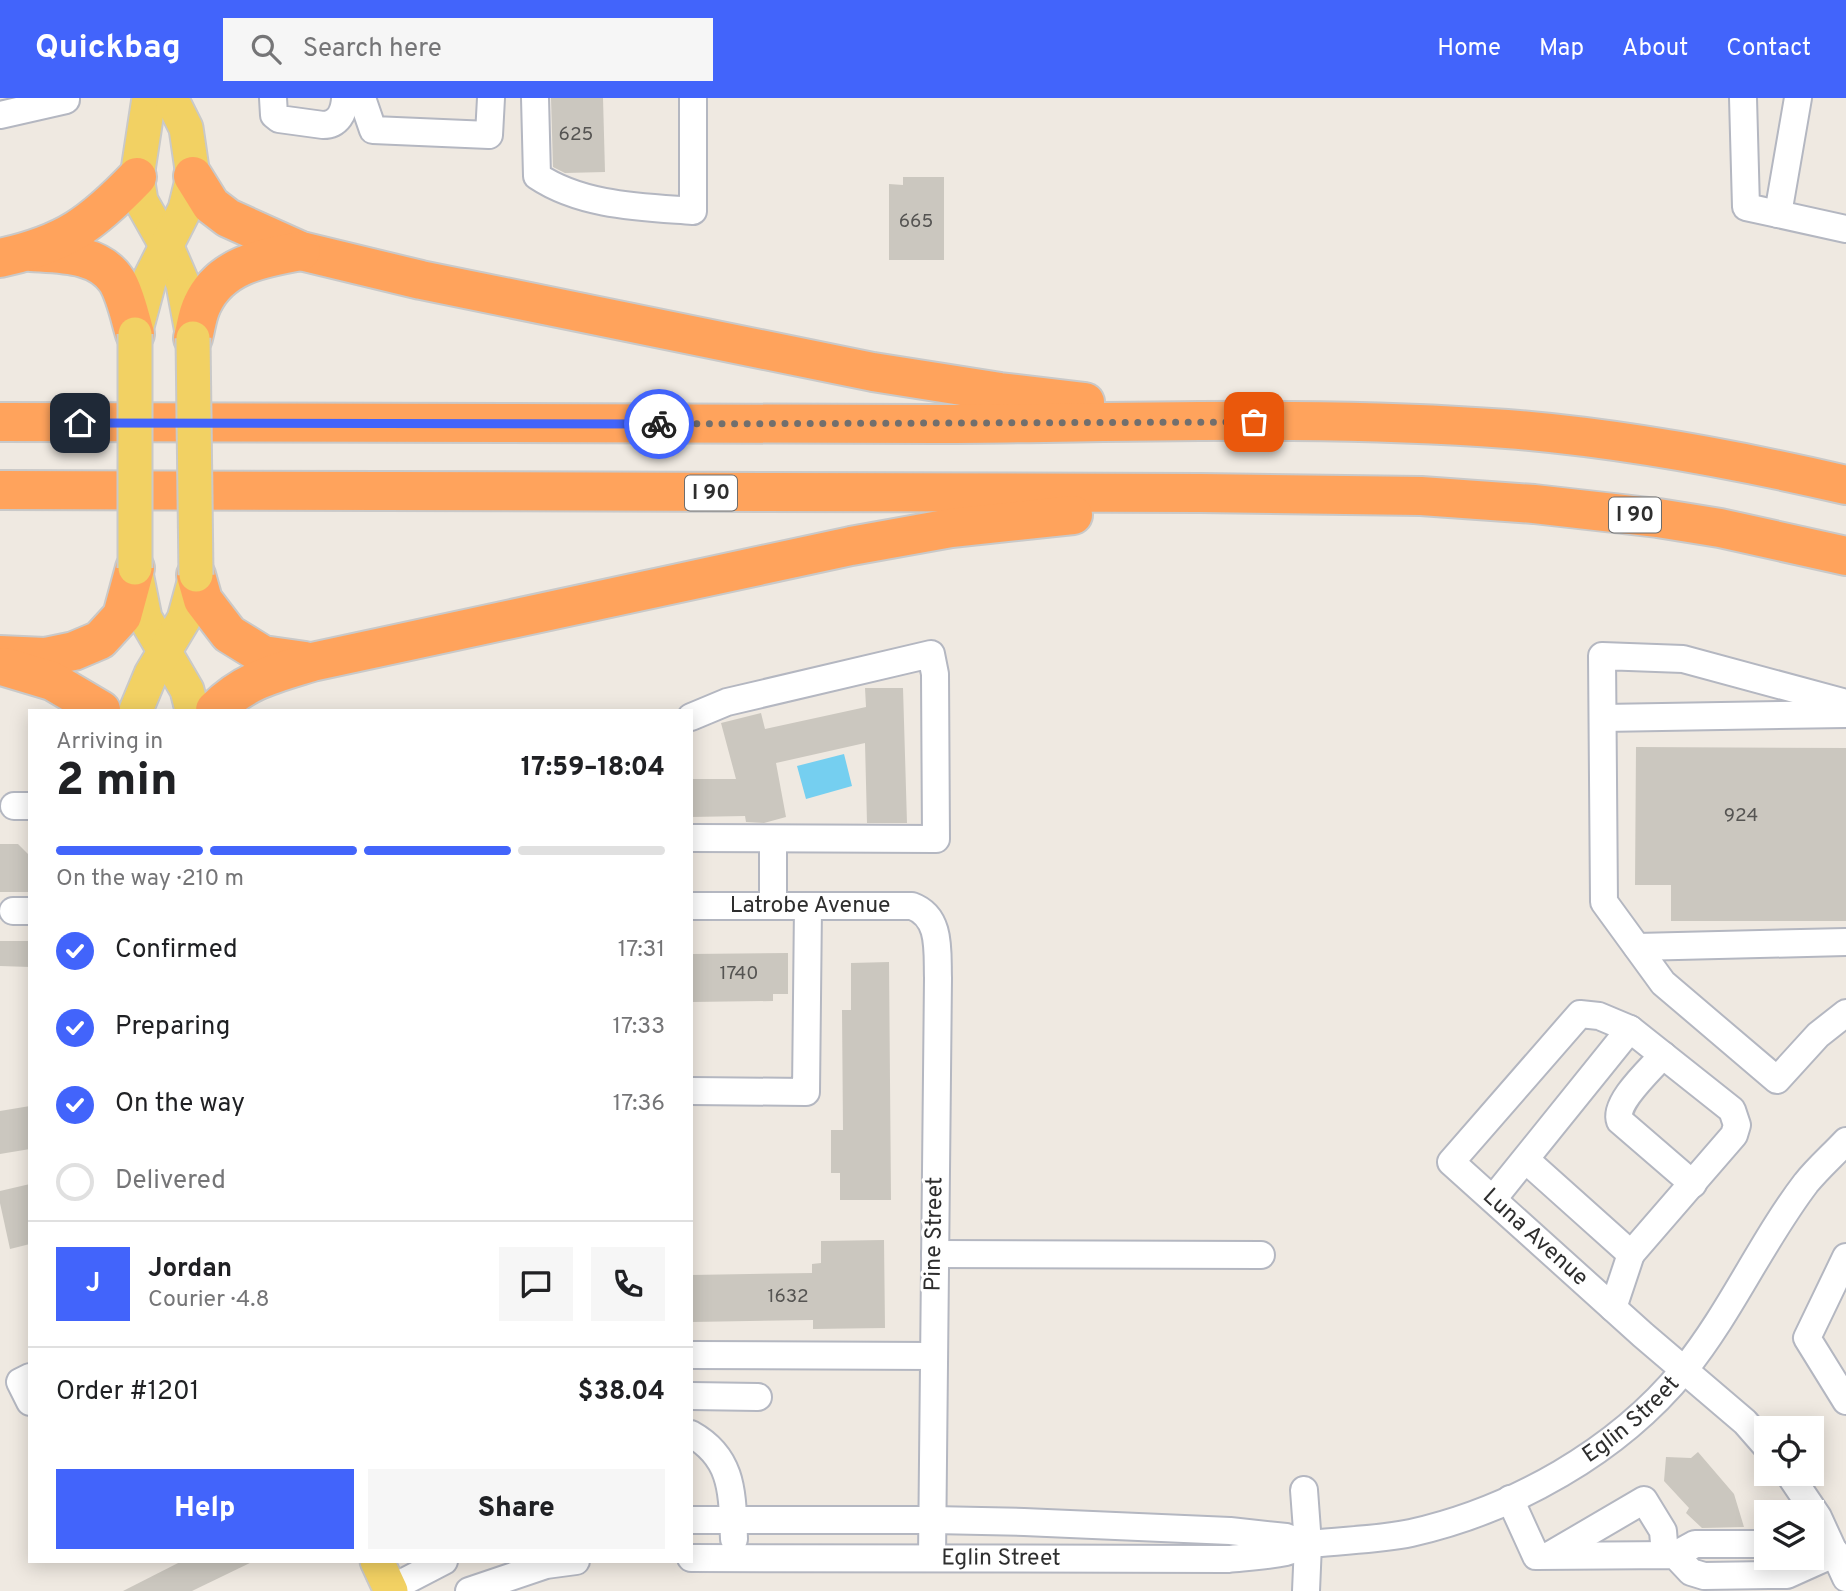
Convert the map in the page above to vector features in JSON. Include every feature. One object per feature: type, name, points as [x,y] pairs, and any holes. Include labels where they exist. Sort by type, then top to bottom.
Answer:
[{"type":"highway","points":[[193,176],[211,205],[228,218],[301,251],[434,282],[873,372],[1058,400],[1335,422],[1510,429],[1619,441],[1728,459],[1846,485]]},
{"type":"highway","points":[[15,255],[85,225],[105,210],[137,177]]},
{"type":"highway","points":[[193,338],[202,305],[218,279],[256,259],[301,251]]},
{"type":"highway","points":[[15,255],[64,254],[101,263],[118,282],[135,334]]},
{"type":"highway","points":[[0,422],[1335,422]]},
{"type":"highway","name":"I 90","points":[[0,490],[1421,496],[1509,502],[1658,518],[1744,533],[1846,556]]},
{"type":"highway","points":[[216,709],[240,688],[268,675],[312,662],[851,546],[951,528],[1119,511],[1421,496]]},
{"type":"highway","points":[[0,655],[45,657],[74,651],[100,640],[122,616],[135,568]]},
{"type":"highway","points":[[195,575],[203,600],[229,634],[263,655],[312,662]]},
{"type":"highway","points":[[0,665],[52,681],[99,709]]},
{"type":"main road","points":[[136,709],[150,674],[184,619],[195,575],[193,338],[183,284],[167,247],[141,201],[137,177],[149,98]]},
{"type":"main road","points":[[171,98],[186,128],[193,176],[185,209],[150,278],[135,334],[135,568],[145,618],[187,690],[192,709]]},
{"type":"street","points":[[6,108],[66,98]]},
{"type":"street","points":[[273,99],[331,108],[338,107],[351,98],[373,130],[489,135],[491,98]]},
{"type":"street","points":[[536,98],[537,176],[555,188],[621,205],[693,211],[693,98]]},
{"type":"street","points":[[1743,98],[1746,207],[1846,229]]},
{"type":"street","points":[[1778,214],[1798,98]]},
{"type":"street","points":[[693,716],[727,702],[931,654],[935,674],[936,839],[693,838]]},
{"type":"street","points":[[1846,703],[1682,659],[1602,656],[1604,902],[1663,983],[1777,1080],[1818,1035],[1846,1013]]},
{"type":"street","points":[[1603,718],[1846,714]]},
{"type":"street","points":[[773,839],[773,906]]},
{"type":"street","name":"Latrobe Avenue","points":[[693,906],[912,906],[926,913]]},
{"type":"street","points":[[693,1091],[806,1092],[808,906]]},
{"type":"street","name":"Pine Street","points":[[926,913],[933,923],[937,945],[932,1558]]},
{"type":"street","points":[[1637,947],[1846,942]]},
{"type":"street","name":"Luna Avenue","points":[[1630,1029],[1600,1016],[1580,1014],[1451,1162],[1754,1432]]},
{"type":"street","points":[[1493,1199],[1630,1029],[1732,1110],[1737,1125],[1734,1135],[1631,1254],[1613,1308]]},
{"type":"street","points":[[1663,1055],[1621,1103],[1618,1115],[1620,1121],[1693,1184]]},
{"type":"street","name":"Eglin Street","points":[[693,1558],[1228,1559],[1278,1553],[1308,1544],[1376,1539],[1412,1533],[1470,1515],[1510,1499],[1598,1448],[1649,1406],[1684,1370],[1711,1332],[1806,1183],[1846,1141]]},
{"type":"street","points":[[1526,1160],[1631,1254]]},
{"type":"street","points":[[935,1254],[1261,1255]]},
{"type":"street","points":[[1846,1257],[1807,1338],[1846,1401]]},
{"type":"street","points":[[693,1356],[934,1356]]},
{"type":"street","points":[[28,1378],[20,1382],[28,1398]]},
{"type":"street","points":[[693,1396],[758,1397]]},
{"type":"street","points":[[693,1435],[710,1447],[725,1466],[729,1478],[734,1558]]},
{"type":"street","points":[[1797,1486],[1818,1517],[1846,1578]]},
{"type":"street","points":[[1304,1490],[1308,1544],[1306,1591]]},
{"type":"street","points":[[1510,1499],[1536,1556],[1670,1555],[1695,1544],[1754,1544]]},
{"type":"street","points":[[1548,1556],[1644,1500],[1663,1531],[1670,1555],[1691,1572],[1704,1576],[1754,1568]]},
{"type":"street","name":"Eglin Street","points":[[693,1520],[933,1520],[1230,1531],[1286,1537],[1308,1544]]},
{"type":"street","points":[[1824,1558],[1836,1553]]},
{"type":"street","points":[[386,1580],[438,1563]]},
{"type":"street","points":[[469,1591],[546,1565],[561,1563]]},
{"type":"street","points":[[1777,1570],[1787,1575],[1798,1570]]},
{"type":"water","points":[[844,754],[852,786],[806,799],[797,766]]},
{"type":"building","points":[[551,98],[603,98],[605,172],[565,173],[553,167]]},
{"type":"building","points":[[903,177],[944,177],[944,260],[889,260],[889,184],[903,185]]},
{"type":"building","points":[[865,688],[903,688],[907,823],[867,823],[865,743],[776,763],[786,817],[764,823],[746,822],[745,816],[693,817],[693,779],[736,779],[721,723],[761,713],[765,729],[866,707]]},
{"type":"building","points":[[1636,747],[1846,748],[1846,921],[1671,921],[1671,885],[1635,885]]},
{"type":"building","points":[[0,844],[18,844],[28,854],[28,892],[0,892]]},
{"type":"building","points":[[0,941],[28,941],[28,967],[0,966]]},
{"type":"building","points":[[788,953],[788,994],[773,994],[773,1001],[693,1002],[693,954]]},
{"type":"building","points":[[889,962],[891,1200],[840,1200],[840,1173],[831,1173],[831,1130],[843,1130],[842,1010],[851,1010],[851,963]]},
{"type":"building","points":[[28,1106],[28,1149],[0,1154],[0,1111]]},
{"type":"building","points":[[28,1184],[28,1244],[10,1249],[0,1191]]},
{"type":"building","points":[[884,1240],[885,1328],[813,1329],[813,1320],[693,1322],[693,1275],[812,1273],[812,1264],[821,1263],[821,1241]]},
{"type":"building","points":[[1698,1452],[1734,1494],[1744,1527],[1702,1528],[1686,1513],[1689,1508],[1664,1481],[1666,1457],[1691,1458]]},
{"type":"building","points":[[178,1563],[250,1563],[192,1591],[123,1591]]},
{"type":"way so far","points":[[659,424],[1254,422]]},
{"type":"route","points":[[80,423],[659,424]]}]
